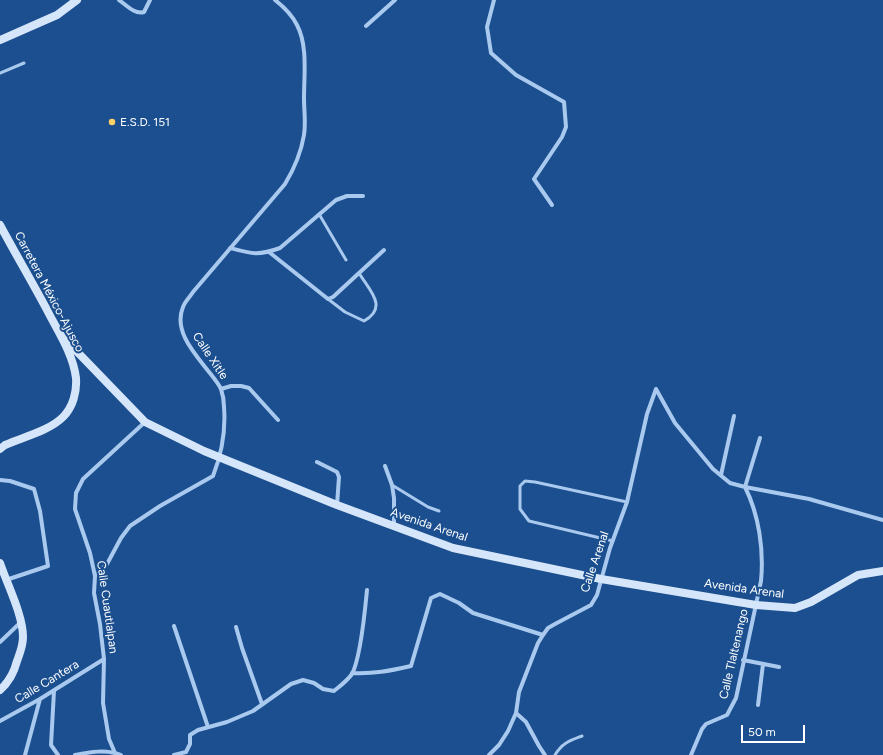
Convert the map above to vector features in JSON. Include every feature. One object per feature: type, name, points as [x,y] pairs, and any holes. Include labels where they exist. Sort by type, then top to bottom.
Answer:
[{"type":"street","points":[[0,40],[57,15],[77,0]]},
{"type":"street","points":[[119,0],[140,14],[144,12],[150,0]]},
{"type":"street","name":"Calle Xitle","points":[[94,576],[107,564],[121,538],[130,526],[160,506],[213,476],[220,457],[224,439],[224,399],[221,389],[186,342],[182,328],[181,316],[186,301],[246,228],[265,209],[285,184],[297,160],[304,136],[305,124],[303,54],[301,37],[298,26],[292,17],[285,8],[275,0]]},
{"type":"street","points":[[366,26],[395,0]]},
{"type":"street","points":[[494,0],[487,27],[491,53],[516,75],[564,102],[566,127],[562,137],[534,179],[552,204]]},
{"type":"street","points":[[230,248],[253,254],[269,252],[280,248],[336,200],[348,196],[363,196]]},
{"type":"street","name":"Carretera México-Ajusco","points":[[0,225],[60,334],[71,360],[76,377],[76,390],[72,405],[63,417],[51,426],[5,445],[0,449]]},
{"type":"street","points":[[269,252],[328,299],[384,250]]},
{"type":"street","name":"Avenida Arenal","points":[[60,334],[145,422],[180,440],[337,505],[453,548],[601,579],[756,605],[795,608],[811,602],[858,575],[883,571]]},
{"type":"street","points":[[221,389],[231,386],[249,388],[278,420]]},
{"type":"street","name":"Calle Arenal","points":[[489,755],[508,731],[516,713],[519,692],[538,643],[543,635],[548,628],[590,605],[596,595],[627,502],[647,414],[656,389],[676,423],[713,469],[721,475]]},
{"type":"street","points":[[734,416],[721,475],[730,483],[809,499],[883,520]]},
{"type":"street","name":"Calle Cuautlalpan","points":[[114,753],[109,739],[103,703],[104,659],[100,624],[94,593],[94,576],[90,553],[75,509],[76,493],[83,479],[145,422]]},
{"type":"street","points":[[745,487],[760,438]]},
{"type":"street","points":[[317,462],[337,472],[339,476],[337,505]]},
{"type":"street","points":[[385,466],[392,485],[394,498],[394,526]]},
{"type":"street","points":[[0,480],[10,481],[34,489],[40,511],[48,566],[6,580]]},
{"type":"street","name":"Calle Tlaltenango","points":[[691,755],[702,729],[706,724],[727,714],[736,698],[756,605],[762,568],[762,545],[752,500],[745,487]]},
{"type":"street","points":[[0,563],[21,622],[23,636],[21,650],[14,672],[0,690]]},
{"type":"street","points":[[174,755],[186,752],[190,744],[190,735],[208,727],[227,722],[253,710],[291,684],[303,680],[314,683],[323,689],[334,691],[340,686],[352,673],[359,652],[368,590]]},
{"type":"street","points":[[352,673],[385,673],[411,666],[431,598],[440,594],[459,603],[473,613],[543,635]]},
{"type":"street","points":[[0,642],[21,622]]},
{"type":"street","points":[[174,626],[208,727]]},
{"type":"street","points":[[236,626],[242,648],[262,704]]},
{"type":"street","name":"Calle Cantera","points":[[0,721],[54,691],[104,659]]},
{"type":"street","points":[[743,660],[779,667]]},
{"type":"street","points":[[758,705],[763,664]]},
{"type":"street","points":[[54,691],[51,745],[58,755]]},
{"type":"street","points":[[25,755],[40,699]]},
{"type":"street","points":[[516,713],[526,722],[545,755]]},
{"type":"street","points":[[75,755],[95,751],[121,755]]},
{"type":"lane","points":[[0,73],[24,62]]},
{"type":"lane","points":[[319,214],[346,260]]},
{"type":"lane","points":[[328,299],[345,312],[364,321],[371,317],[376,308],[377,301],[359,273]]},
{"type":"lane","points":[[613,541],[529,521],[520,509],[520,486],[524,481],[535,482],[627,502]]},
{"type":"lane","points":[[392,485],[428,507],[439,511]]},
{"type":"lane","points":[[555,755],[560,747],[568,741],[582,736]]},
{"type":"place","name":"E.S.D. 151","points":[[112,122]]}]
